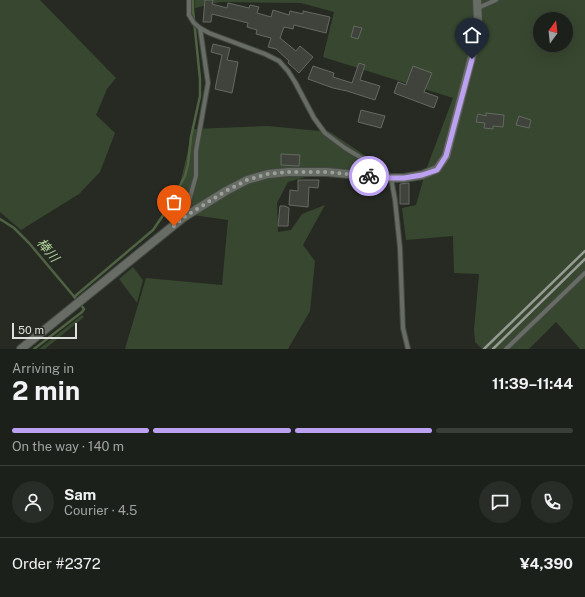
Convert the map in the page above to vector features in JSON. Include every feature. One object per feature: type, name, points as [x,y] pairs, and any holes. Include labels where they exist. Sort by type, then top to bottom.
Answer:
[{"type":"street","points":[[21,349],[184,217],[247,180],[268,174],[288,172],[326,172],[404,178],[422,175],[437,170],[446,156],[475,46],[478,22],[478,4]]},
{"type":"lane","points":[[189,0],[189,15],[194,23],[209,33],[265,54],[279,61],[288,71],[314,118],[325,133],[391,178],[400,248],[403,328],[408,349]]},
{"type":"lane","points":[[478,4],[496,0]]},
{"type":"lane","points":[[184,217],[196,176],[196,151],[208,83],[200,28]]},
{"type":"lane","points":[[506,349],[585,273]]},
{"type":"green space","points":[[0,0],[40,0],[116,78],[107,89],[96,115],[115,133],[100,172],[79,194],[21,230],[0,212]]},
{"type":"green space","points":[[195,0],[585,0],[585,349],[580,349],[556,322],[529,349],[482,349],[475,342],[474,330],[479,274],[454,273],[453,236],[406,240],[402,208],[416,205],[426,170],[453,98],[323,57],[334,12],[301,3],[220,2],[195,8]]},
{"type":"green space","points":[[268,126],[330,132],[391,173],[337,168],[288,182],[277,203],[278,232],[291,230],[302,214],[325,205],[303,245],[315,261],[310,311],[288,349],[125,349],[146,278],[222,285],[228,220],[193,215],[183,206],[180,184],[193,129]]},
{"type":"green space","points":[[133,267],[143,280],[137,303],[119,279]]},
{"type":"green space","points":[[82,315],[84,317],[45,349],[39,349]]},
{"type":"building","points":[[205,0],[213,0],[212,4],[227,8],[228,3],[249,8],[250,5],[259,7],[257,13],[271,17],[273,10],[289,15],[290,11],[303,14],[303,11],[330,17],[326,33],[294,25],[293,29],[284,27],[280,38],[296,51],[300,46],[313,57],[299,73],[276,49],[268,47],[271,38],[256,34],[257,30],[247,27],[248,23],[212,14],[211,22],[203,22]]},
{"type":"building","points":[[354,26],[362,28],[358,39],[351,37]]},
{"type":"building","points":[[213,44],[230,48],[227,60],[238,62],[232,93],[215,89],[222,55],[211,52]]},
{"type":"building","points":[[359,63],[365,65],[360,80],[380,86],[375,100],[308,79],[313,66],[334,73],[333,77],[352,83]]},
{"type":"building","points":[[413,66],[432,73],[424,92],[438,97],[434,108],[394,93],[398,82],[406,85]]},
{"type":"building","points":[[361,110],[385,116],[381,128],[358,122]]},
{"type":"building","points":[[486,113],[504,115],[503,127],[493,126],[493,129],[484,128],[485,123],[476,122],[478,114],[486,116]]},
{"type":"building","points":[[519,116],[531,120],[529,128],[516,125]]},
{"type":"building","points":[[281,154],[300,155],[299,166],[281,165]]},
{"type":"building","points":[[298,180],[319,180],[318,188],[309,187],[308,207],[289,205],[290,190],[298,191]]},
{"type":"building","points":[[409,183],[409,204],[400,204],[400,184]]},
{"type":"building","points":[[280,206],[289,208],[288,226],[278,226]]},
{"type":"waterway","points":[[74,297],[153,230],[166,211],[185,176],[191,137],[200,96],[200,79],[193,0]]},
{"type":"waterway","name":"棒川","points":[[0,219],[14,228],[29,243],[77,300]]},
{"type":"waterway","name":"棒川","points":[[34,349],[82,312],[84,309],[81,305]]},
{"type":"railway","points":[[484,349],[585,251]]},
{"type":"railway","points":[[493,349],[585,259]]},
{"type":"way so far","points":[[174,226],[184,217],[226,191],[247,180],[268,174],[288,172],[326,172],[369,176]]},
{"type":"route","points":[[369,176],[404,178],[422,175],[437,170],[446,156],[472,59]]}]
